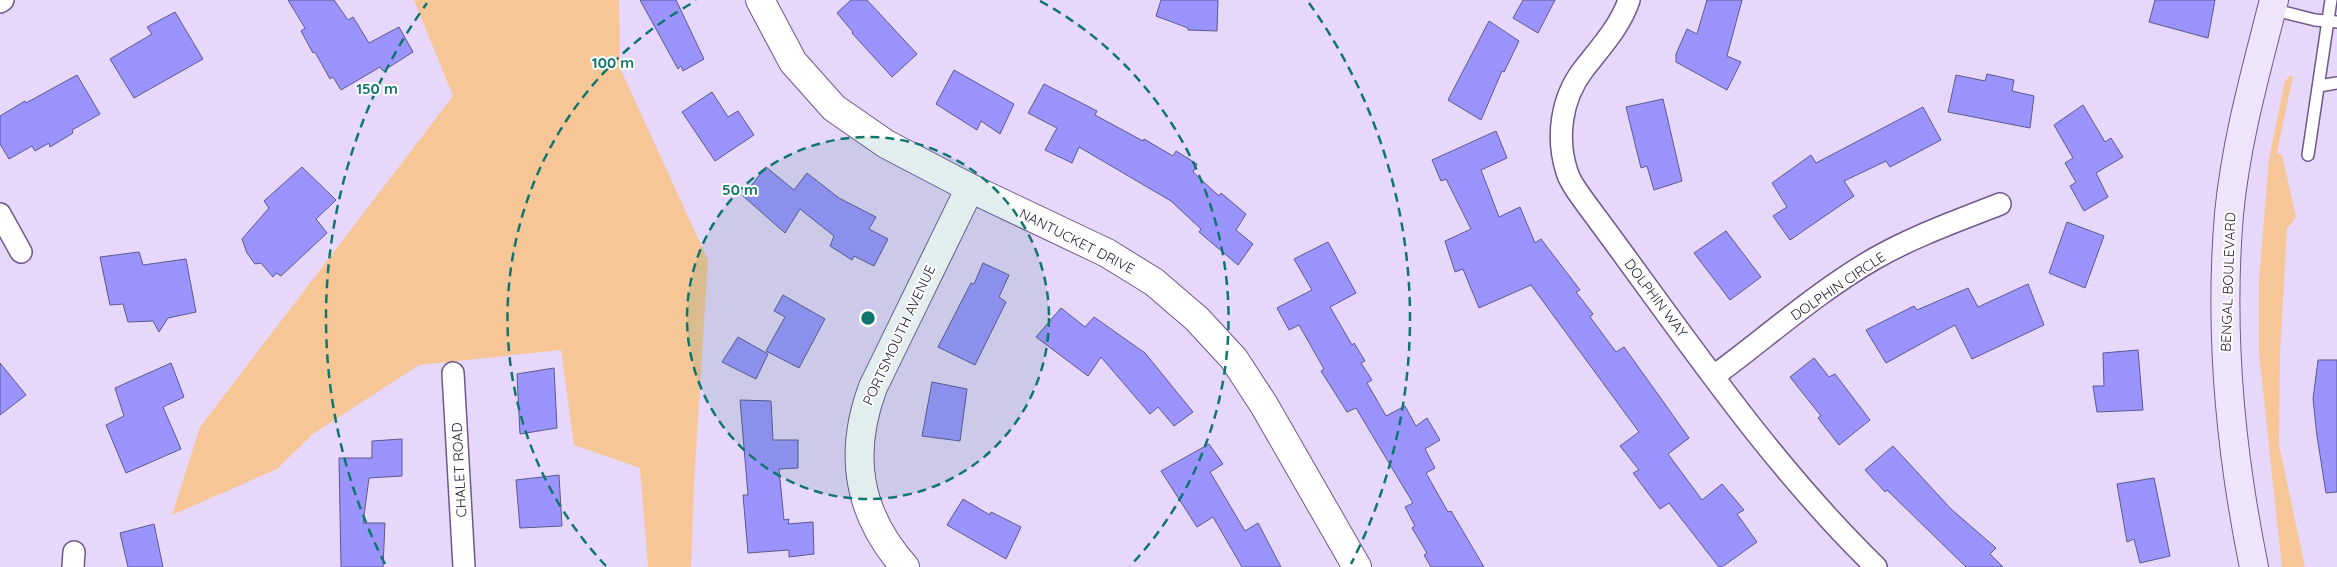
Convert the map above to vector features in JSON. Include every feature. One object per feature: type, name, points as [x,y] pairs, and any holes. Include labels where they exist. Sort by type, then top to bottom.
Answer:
[{"type":"main road","name":"BENGAL BOULEVARD","points":[[2254,567],[2242,508],[2228,396],[2225,336],[2227,268],[2229,214],[2236,163],[2253,76],[2272,4]]},
{"type":"street","name":"NANTUCKET DRIVE","points":[[760,0],[793,62],[834,108],[886,144],[970,188],[1107,253],[1154,282],[1197,318],[1234,359],[1264,405],[1357,567]]},
{"type":"street","name":"DOLPHIN WAY","points":[[1629,0],[1625,12],[1605,43],[1581,72],[1565,103],[1560,137],[1567,173],[1587,205],[1793,479],[1834,526],[1876,567]]},
{"type":"street","name":"PORTSMOUTH AVENUE","points":[[905,567],[890,551],[874,524],[863,494],[858,463],[860,432],[864,410],[872,387],[970,188]]},
{"type":"street","name":"DOLPHIN CIRCLE","points":[[1714,376],[1817,297],[1874,259],[1933,230],[2000,204]]},
{"type":"street","points":[[0,214],[21,252]]},
{"type":"street","name":"CHALET ROAD","points":[[453,373],[464,567]]},
{"type":"lane","points":[[2308,155],[2319,86],[2333,22],[2331,0]]},
{"type":"lane","points":[[2272,4],[2333,22]]},
{"type":"lane","points":[[2319,86],[2337,83]]},
{"type":"shaded area","points":[[414,0],[619,0],[620,68],[708,260],[694,484],[691,567],[648,567],[640,468],[574,445],[561,350],[419,365],[313,434],[277,469],[172,515],[200,427],[453,96]]},
{"type":"shaded area","points":[[2290,76],[2293,76],[2277,153],[2282,155],[2296,217],[2287,229],[2280,354],[2279,445],[2305,567],[2282,567],[2259,353],[2259,280],[2269,159],[2285,81]]},
{"type":"building","points":[[288,0],[334,0],[348,20],[353,17],[369,43],[399,27],[413,52],[383,71],[380,67],[341,90],[333,77],[330,79],[315,52],[313,53],[301,31],[305,28]]},
{"type":"building","points":[[640,0],[676,0],[704,59],[683,71],[681,66],[678,69]]},
{"type":"building","points":[[851,0],[867,0],[917,54],[892,77],[852,33],[837,13]]},
{"type":"building","points":[[1161,0],[1218,0],[1217,31],[1188,30],[1188,28],[1156,16]]},
{"type":"building","points":[[1523,0],[1555,0],[1538,33],[1513,18]]},
{"type":"building","points":[[1707,0],[1742,0],[1727,56],[1741,62],[1727,90],[1676,62],[1676,54],[1687,29],[1697,34]]},
{"type":"building","points":[[2155,0],[2215,0],[2208,38],[2149,22]]},
{"type":"building","points":[[175,12],[203,59],[134,98],[110,59],[152,34],[147,27]]},
{"type":"building","points":[[1489,21],[1519,41],[1504,72],[1502,71],[1481,120],[1448,100]]},
{"type":"building","points":[[954,70],[1014,104],[1000,134],[981,121],[977,130],[936,104]]},
{"type":"building","points":[[1987,74],[2014,80],[2012,91],[2034,96],[2030,128],[1948,112],[1956,75],[1985,81]]},
{"type":"building","points":[[77,75],[100,114],[72,130],[73,133],[50,147],[49,143],[35,151],[32,146],[9,159],[0,144],[0,116]]},
{"type":"building","points":[[1044,84],[1097,111],[1095,115],[1143,141],[1144,139],[1173,156],[1176,151],[1197,164],[1193,172],[1219,196],[1221,193],[1246,214],[1236,230],[1253,244],[1238,265],[1199,232],[1201,229],[1171,201],[1079,147],[1072,163],[1045,150],[1057,128],[1028,113]]},
{"type":"building","points":[[712,92],[728,117],[738,111],[754,135],[715,161],[682,112]]},
{"type":"building","points":[[1663,99],[1682,181],[1654,190],[1647,166],[1641,168],[1626,107]]},
{"type":"building","points":[[2083,105],[2105,142],[2111,138],[2123,157],[2096,173],[2108,197],[2084,211],[2070,186],[2076,182],[2065,163],[2073,158],[2054,125]]},
{"type":"building","points":[[1923,107],[1941,140],[1890,167],[1886,161],[1844,181],[1854,196],[1790,240],[1773,216],[1787,207],[1772,183],[1811,155],[1816,163]]},
{"type":"building","points":[[1496,131],[1507,158],[1481,170],[1499,217],[1520,207],[1535,243],[1541,239],[1580,290],[1576,292],[1593,314],[1590,317],[1616,352],[1624,347],[1689,438],[1668,454],[1702,500],[1722,484],[1744,510],[1737,514],[1757,542],[1722,567],[1719,567],[1669,503],[1660,509],[1633,473],[1639,470],[1620,446],[1639,432],[1531,285],[1479,308],[1463,269],[1455,272],[1445,241],[1471,229],[1446,179],[1441,181],[1432,160]]},
{"type":"building","points":[[302,167],[336,200],[316,219],[327,233],[281,276],[276,273],[273,277],[261,263],[255,264],[247,253],[242,239],[269,208],[264,201]]},
{"type":"building","points":[[766,167],[794,190],[807,173],[839,198],[876,217],[869,229],[888,239],[874,266],[854,256],[852,260],[830,246],[834,236],[800,209],[785,233],[743,196]]},
{"type":"building","points":[[2067,222],[2104,236],[2085,288],[2049,273]]},
{"type":"building","points":[[1726,231],[1761,277],[1730,300],[1694,253]]},
{"type":"building","points":[[1328,242],[1356,293],[1330,307],[1352,345],[1354,343],[1365,361],[1361,363],[1372,380],[1367,383],[1386,416],[1405,406],[1416,426],[1427,418],[1440,440],[1425,449],[1435,468],[1426,473],[1448,512],[1451,511],[1484,567],[1431,567],[1424,555],[1427,553],[1412,528],[1415,526],[1405,507],[1413,503],[1356,408],[1347,412],[1321,371],[1324,369],[1299,325],[1289,330],[1277,308],[1312,290],[1294,259]]},
{"type":"building","points":[[139,252],[143,265],[186,259],[196,312],[168,318],[159,332],[153,321],[128,322],[123,304],[110,305],[100,257]]},
{"type":"building","points":[[983,263],[1009,275],[999,297],[1006,302],[975,365],[938,347],[971,283],[974,284]]},
{"type":"building","points":[[2028,284],[2044,325],[1972,359],[1955,325],[1886,363],[1866,330],[1914,306],[1917,310],[1968,288],[1978,307]]},
{"type":"building","points":[[783,295],[825,319],[799,368],[766,351],[785,317],[774,311]]},
{"type":"building","points":[[1061,308],[1085,327],[1094,317],[1145,353],[1193,412],[1174,426],[1158,407],[1150,414],[1101,357],[1088,376],[1036,337]]},
{"type":"building","points":[[738,337],[768,354],[756,379],[722,362]]},
{"type":"building","points":[[2138,350],[2143,410],[2097,412],[2093,386],[2104,386],[2103,353]]},
{"type":"building","points":[[1814,358],[1829,377],[1835,374],[1870,420],[1839,445],[1818,418],[1821,416],[1790,377]]},
{"type":"building","points":[[2318,360],[2337,360],[2337,492],[2326,493],[2317,436],[2313,399]]},
{"type":"building","points":[[0,363],[26,395],[0,415]]},
{"type":"building","points":[[171,363],[184,397],[163,407],[181,449],[126,473],[106,425],[124,416],[115,388]]},
{"type":"building","points":[[554,368],[557,428],[520,434],[517,374]]},
{"type":"building","points":[[932,382],[967,389],[960,441],[922,436]]},
{"type":"building","points":[[740,400],[771,401],[773,440],[798,440],[798,468],[779,469],[784,520],[789,519],[788,524],[813,522],[814,554],[789,557],[789,550],[748,553],[743,495],[748,495]]},
{"type":"building","points":[[402,439],[402,476],[369,478],[363,523],[385,523],[383,567],[341,567],[339,458],[372,458],[372,441]]},
{"type":"building","points":[[1209,444],[1223,464],[1210,472],[1245,531],[1258,523],[1281,567],[1242,567],[1213,517],[1197,527],[1161,471]]},
{"type":"building","points":[[1893,446],[1951,509],[1996,548],[1990,554],[2003,567],[1966,567],[1887,490],[1885,492],[1865,470]]},
{"type":"building","points":[[559,475],[562,526],[520,528],[516,480]]},
{"type":"building","points":[[2154,478],[2170,556],[2140,563],[2134,539],[2127,542],[2117,484]]},
{"type":"building","points":[[963,499],[990,515],[991,512],[1021,527],[1006,559],[947,525]]},
{"type":"building","points":[[154,524],[163,567],[128,567],[120,533]]}]
